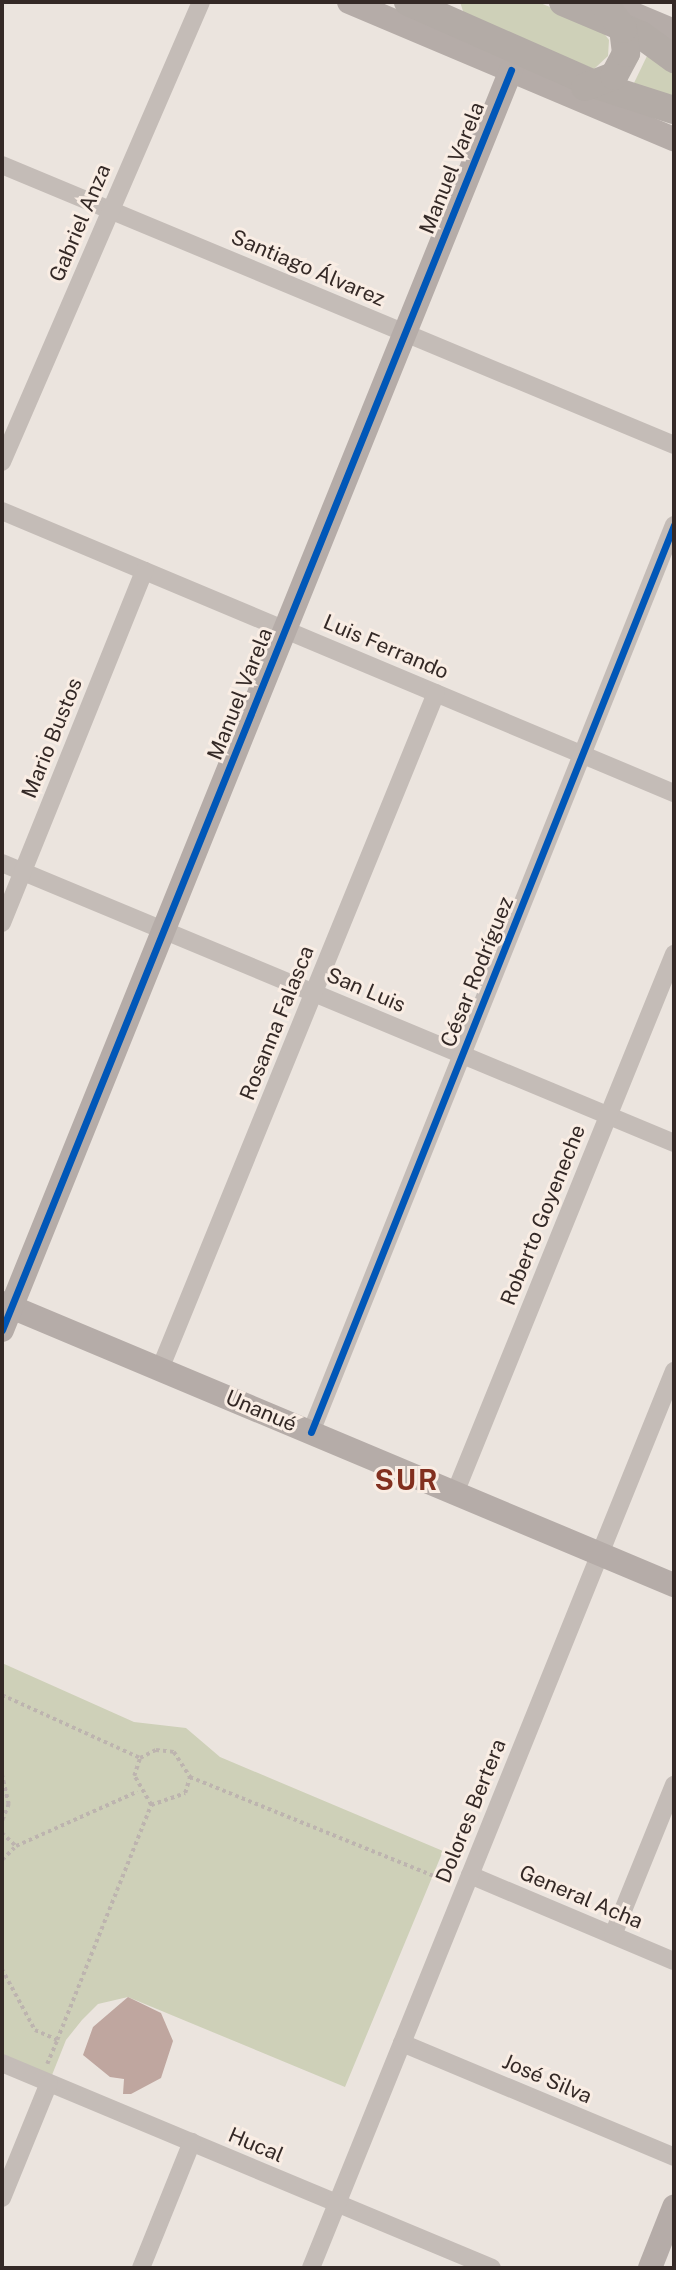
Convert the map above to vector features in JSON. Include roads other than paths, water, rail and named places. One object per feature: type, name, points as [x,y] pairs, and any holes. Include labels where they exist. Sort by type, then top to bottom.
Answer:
[{"type":"main road","points":[[408,2],[448,13],[596,85],[674,110]]},
{"type":"main road","points":[[563,2],[621,27],[674,59]]},
{"type":"main road","points":[[562,92],[596,85],[624,62],[621,27],[604,2]]},
{"type":"main road","points":[[448,13],[470,53]]},
{"type":"street","name":"Gabriel Anza","points":[[2,462],[201,2]]},
{"type":"street","points":[[348,2],[674,139]]},
{"type":"street","points":[[604,2],[674,31]]},
{"type":"street","name":"Manuel Varela","points":[[2,1330],[7,1305],[163,931],[510,70]]},
{"type":"street","name":"Santiago Álvarez","points":[[2,165],[674,445]]},
{"type":"street","name":"Luis Ferrando","points":[[2,511],[674,793]]},
{"type":"street","name":"César Rodríguez","points":[[311,1433],[674,525]]},
{"type":"street","name":"Mario Bustos","points":[[2,923],[144,571]]},
{"type":"street","name":"Rosanna Falasca","points":[[160,1369],[436,693]]},
{"type":"street","name":"San Luis","points":[[2,863],[674,1143]]},
{"type":"street","name":"Roberto Goyeneche","points":[[455,1493],[674,954]]},
{"type":"street","name":"Unanué","points":[[7,1305],[674,1585]]},
{"type":"street","name":"Dolores Bertera","points":[[311,2268],[674,1371]]},
{"type":"street","points":[[614,1935],[674,1786]]},
{"type":"street","name":"General Acha","points":[[467,1882],[614,1935],[674,1961]]},
{"type":"street","name":"José Silva","points":[[402,2043],[674,2157]]},
{"type":"street","name":"Hucal","points":[[2,2063],[486,2267]]},
{"type":"street","points":[[2,2198],[49,2083]]},
{"type":"street","points":[[141,2268],[192,2143]]},
{"type":"street","points":[[650,2268],[674,2207]]},
{"type":"district","name":"SUR","points":[[407,1480]]}]
